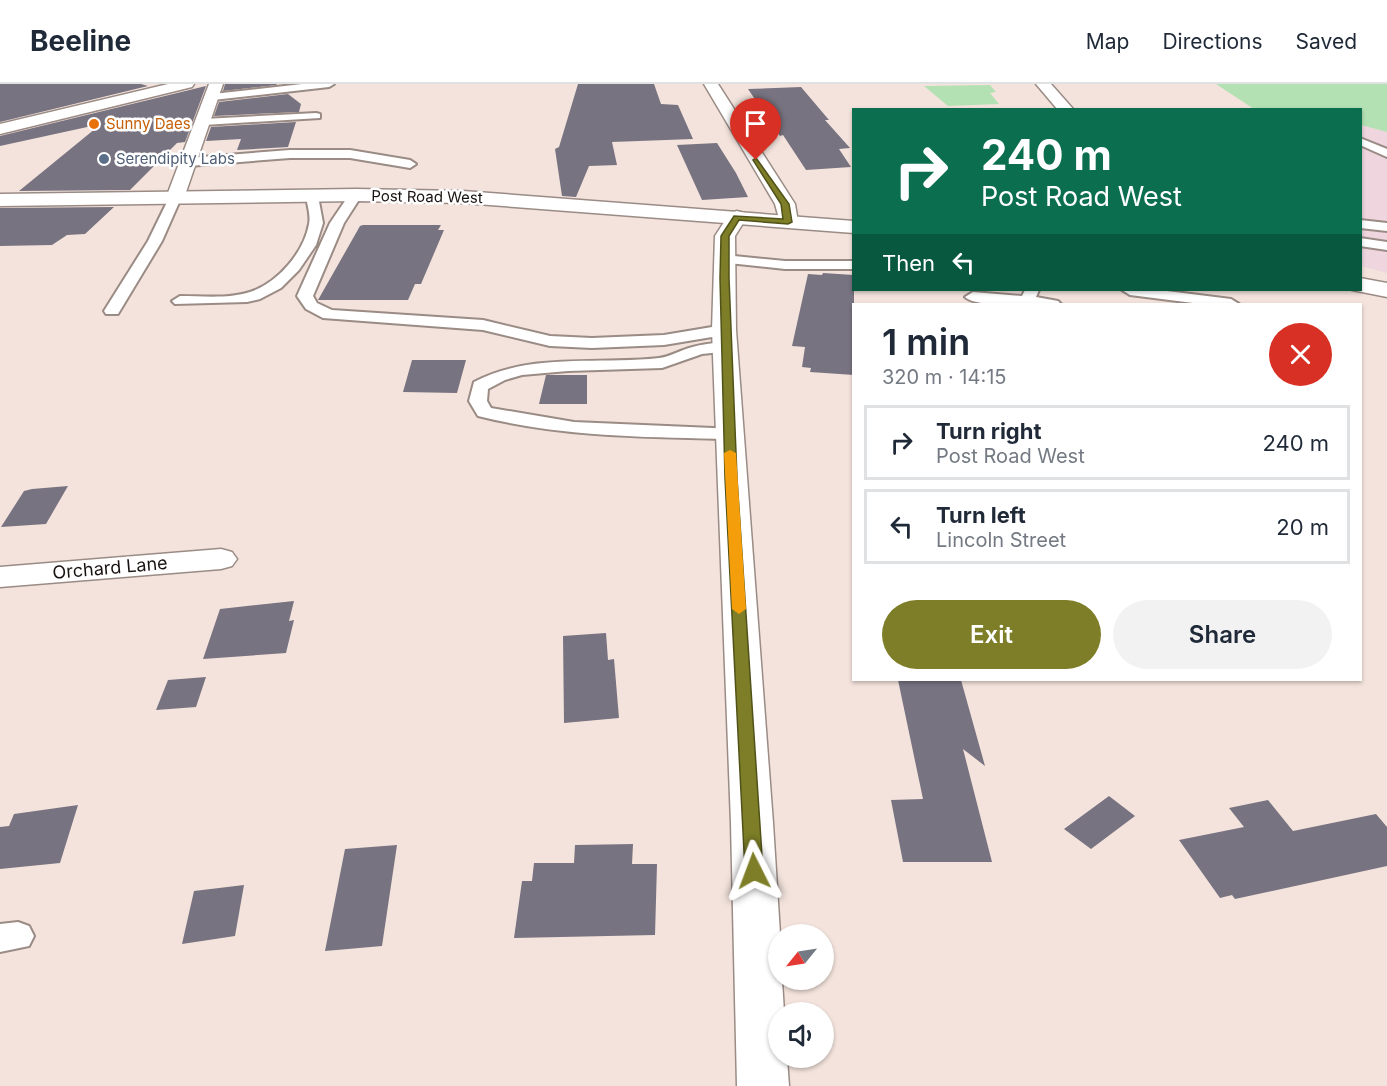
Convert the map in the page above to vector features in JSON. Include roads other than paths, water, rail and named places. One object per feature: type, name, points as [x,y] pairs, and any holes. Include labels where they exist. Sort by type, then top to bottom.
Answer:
[{"type":"street","points":[[0,129],[188,84]]},
{"type":"street","points":[[711,84],[785,204],[788,222]]},
{"type":"street","points":[[1043,84],[1065,108]]},
{"type":"street","points":[[175,198],[215,91]]},
{"type":"street","name":"Post Road West","points":[[0,200],[356,195],[506,199],[852,227]]},
{"type":"street","points":[[736,217],[725,236],[724,338],[752,823],[763,1086]]},
{"type":"street","points":[[1362,285],[1387,290]]},
{"type":"street","name":"Orchard Lane","points":[[0,577],[221,559]]},
{"type":"lane","points":[[215,91],[328,84]]},
{"type":"lane","points":[[204,122],[316,116]]},
{"type":"lane","points":[[1362,142],[1384,159]]},
{"type":"lane","points":[[189,162],[290,154],[350,154],[410,164]]},
{"type":"lane","points":[[356,195],[337,223],[305,296],[314,309],[329,315],[483,325],[550,341],[592,343],[724,338]]},
{"type":"lane","points":[[180,301],[253,296],[269,290],[290,270],[312,239],[317,222],[312,196]]},
{"type":"lane","points":[[112,310],[150,250],[167,219],[175,198]]},
{"type":"lane","points":[[1362,224],[1387,227]]},
{"type":"lane","points":[[1362,242],[1387,246]]},
{"type":"lane","points":[[724,268],[852,265]]},
{"type":"lane","points":[[1137,291],[1224,303]]},
{"type":"lane","points":[[973,297],[1030,295],[1050,303]]},
{"type":"lane","points":[[724,338],[682,358],[656,364],[552,367],[493,377],[480,386],[478,401],[484,412],[515,421],[620,430],[729,433]]},
{"type":"place","name":"Sunny Daes","points":[[94,124]]},
{"type":"place","name":"Serendipity Labs","points":[[104,159]]}]
